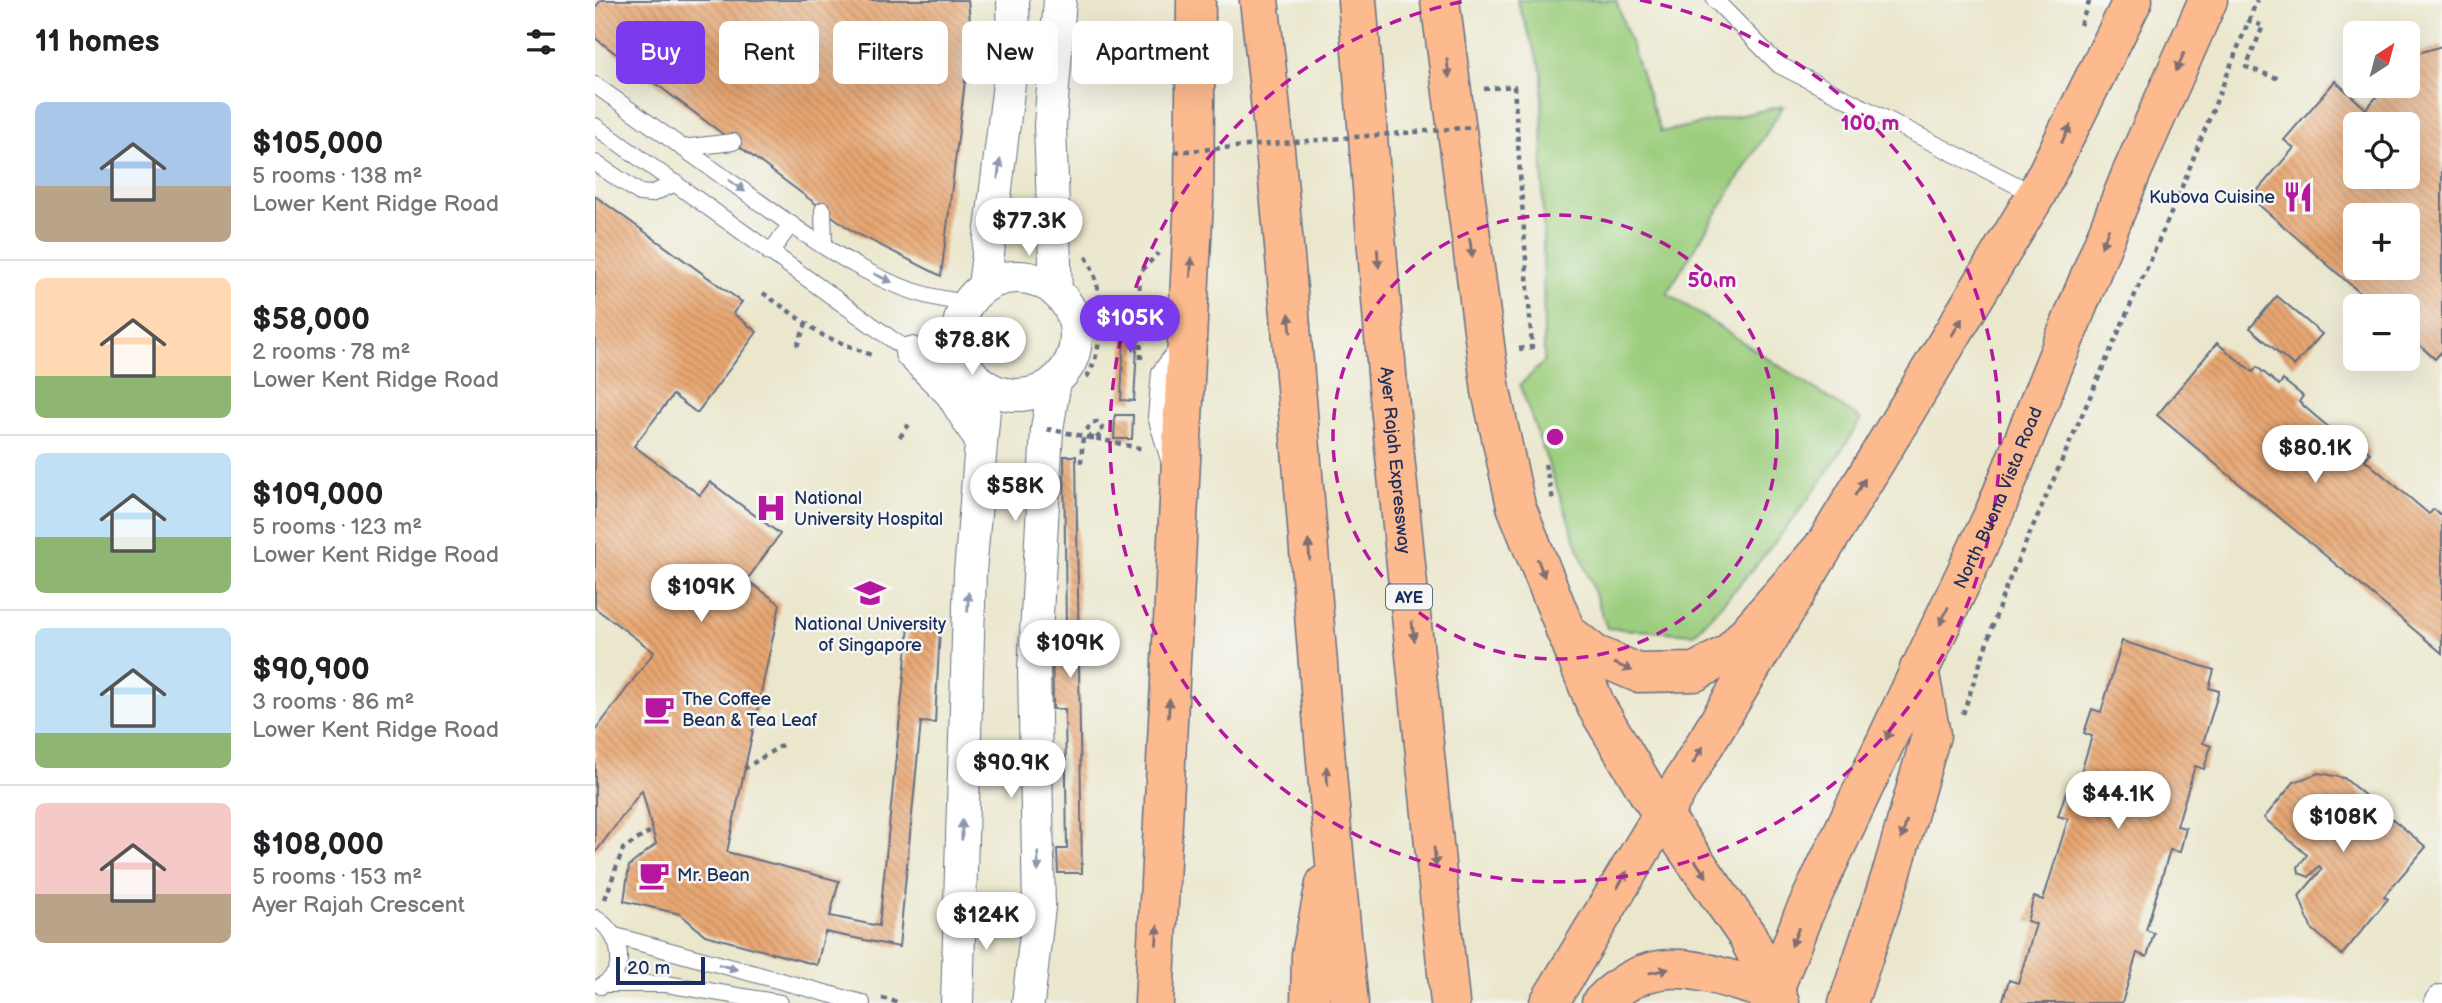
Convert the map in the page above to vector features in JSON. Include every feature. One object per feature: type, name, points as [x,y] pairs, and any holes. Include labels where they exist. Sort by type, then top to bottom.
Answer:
[{"type":"main road","points":[[1154,1003],[1194,199],[1196,0]]},
{"type":"main road","points":[[1259,0],[1296,390],[1332,845],[1349,1003]]},
{"type":"main road","name":"Ayer Rajah Expressway","points":[[1357,0],[1388,386],[1450,1003]]},
{"type":"main road","points":[[1440,0],[1491,391],[1516,506],[1596,706],[1662,812],[1748,937],[1775,999]]},
{"type":"main road","points":[[1549,1003],[2036,195],[2133,0]]},
{"type":"main road","name":"North Buona Vista Road","points":[[1775,999],[1802,918],[1995,511],[2131,174],[2208,0]]},
{"type":"main road","points":[[1565,631],[1594,654],[1638,673],[1695,672],[1730,653],[1824,546]]},
{"type":"main road","points":[[1848,1003],[1892,872],[1931,735],[1919,669]]},
{"type":"main road","points":[[1310,1003],[1311,955],[1332,845]]},
{"type":"main road","points":[[1601,1003],[1613,990],[1650,971],[1684,967],[1775,999]]},
{"type":"street","points":[[976,294],[1009,277],[1034,279],[1056,292],[1069,308],[1076,327],[1075,347],[1068,366],[1055,381],[1039,391],[1021,395],[1004,393],[978,379],[958,348],[958,324],[976,294],[1014,43],[1013,0]]},
{"type":"street","points":[[1056,292],[1049,125],[1060,0]]},
{"type":"street","points":[[911,353],[951,393],[981,441]]},
{"type":"street","points":[[957,1003],[968,599],[981,441],[978,379]]},
{"type":"street","points":[[1027,1003],[1039,918],[1034,671],[1047,429],[1055,381]]},
{"type":"lane","points":[[1718,1],[1779,65],[2036,195]]},
{"type":"lane","points":[[595,85],[824,245],[896,284],[938,301],[976,294]]},
{"type":"lane","points":[[595,126],[911,353],[978,379]]},
{"type":"lane","points":[[682,148],[733,142]]},
{"type":"lane","points":[[595,163],[640,193],[651,194],[676,183]]},
{"type":"lane","points":[[823,210],[824,245]]},
{"type":"lane","points":[[770,253],[791,224]]},
{"type":"lane","points":[[599,912],[619,945],[619,962],[612,978],[600,986]]},
{"type":"lane","points":[[615,936],[862,1003]]},
{"type":"lane","points":[[600,986],[666,984],[772,1002],[780,981]]},
{"type":"path","points":[[2074,38],[2090,0]]},
{"type":"path","points":[[1963,716],[2004,592],[2175,204],[2257,0]]},
{"type":"path","points":[[2247,20],[2263,26],[2246,67],[2281,80]]},
{"type":"path","points":[[1505,86],[1514,86],[1532,347],[1519,349],[1522,363]]},
{"type":"path","points":[[1175,152],[1475,127]]},
{"type":"path","points":[[763,293],[824,336],[880,359]]},
{"type":"path","points":[[797,346],[807,324]]},
{"type":"path","points":[[900,437],[910,423]]},
{"type":"path","points":[[1047,429],[1097,438]]},
{"type":"path","points":[[1081,463],[1083,436]]},
{"type":"path","points":[[1543,458],[1556,513]]},
{"type":"path","points":[[744,769],[785,743]]},
{"type":"path","points":[[599,912],[623,849],[652,830]]},
{"type":"green space","points":[[1517,0],[1616,0],[1661,132],[1783,106],[1667,293],[1861,419],[1805,504],[1740,584],[1694,634],[1607,628],[1520,385],[1544,362],[1542,72]]},
{"type":"building","points":[[601,0],[968,0],[970,21],[962,21],[962,84],[965,84],[941,276],[852,231],[656,84],[705,84],[705,21],[616,21],[616,54],[595,38],[595,8]]},
{"type":"building","points":[[2442,46],[2442,351],[2435,359],[2420,346],[2420,294],[2361,294],[2345,280],[2420,280],[2420,203],[2343,203],[2343,278],[2251,198],[2294,148],[2284,140],[2335,81],[2343,88],[2343,98],[2354,98],[2366,109],[2376,98],[2420,98],[2420,52]]},
{"type":"building","points":[[595,196],[742,302],[733,313],[757,332],[697,413],[673,395],[634,446],[700,495],[710,482],[780,534],[747,580],[780,604],[727,852],[839,881],[830,916],[879,926],[909,626],[940,628],[935,723],[921,722],[899,947],[825,932],[817,965],[705,935],[680,914],[624,901],[629,866],[656,844],[642,790],[595,853],[595,731],[654,652],[595,608]]},
{"type":"building","points":[[2277,296],[2322,334],[2294,366],[2250,328]]},
{"type":"building","points":[[1125,311],[1139,312],[1134,401],[1121,400]]},
{"type":"building","points":[[2217,343],[2253,372],[2257,367],[2279,385],[2283,380],[2303,396],[2299,402],[2346,442],[2350,437],[2370,453],[2365,460],[2429,514],[2434,509],[2442,516],[2442,653],[2157,415]]},
{"type":"building","points":[[1115,415],[1133,415],[1132,439],[1114,439]]},
{"type":"building","points":[[1064,456],[1076,456],[1082,873],[1058,873],[1057,849],[1067,849],[1065,709],[1053,709],[1052,633],[1066,632]]},
{"type":"building","points":[[2122,641],[2214,670],[2209,688],[2219,691],[2203,743],[2211,746],[2204,769],[2195,766],[2177,826],[2186,828],[2180,852],[2170,850],[2146,930],[2154,933],[2147,957],[2137,953],[2122,1003],[2002,1003],[2009,980],[2018,983],[2036,924],[2027,921],[2034,897],[2043,900],[2068,819],[2058,816],[2066,792],[2074,795],[2092,736],[2084,733],[2092,709],[2101,712]]},
{"type":"building","points":[[2319,773],[2344,778],[2426,847],[2384,896],[2388,899],[2342,955],[2311,928],[2299,896],[2322,869],[2319,866],[2309,877],[2299,873],[2298,867],[2307,855],[2264,818],[2294,782]]},
{"type":"place","name":"Kubova Cuisine","points":[[2298,197]]},
{"type":"place","name":"National University Hospital","points":[[771,508]]},
{"type":"place","name":"National University of Singapore","points":[[870,593]]},
{"type":"place","name":"The Coffee Bean & Tea Leaf","points":[[659,709]]},
{"type":"place","name":"Mr. Bean","points":[[654,875]]}]
